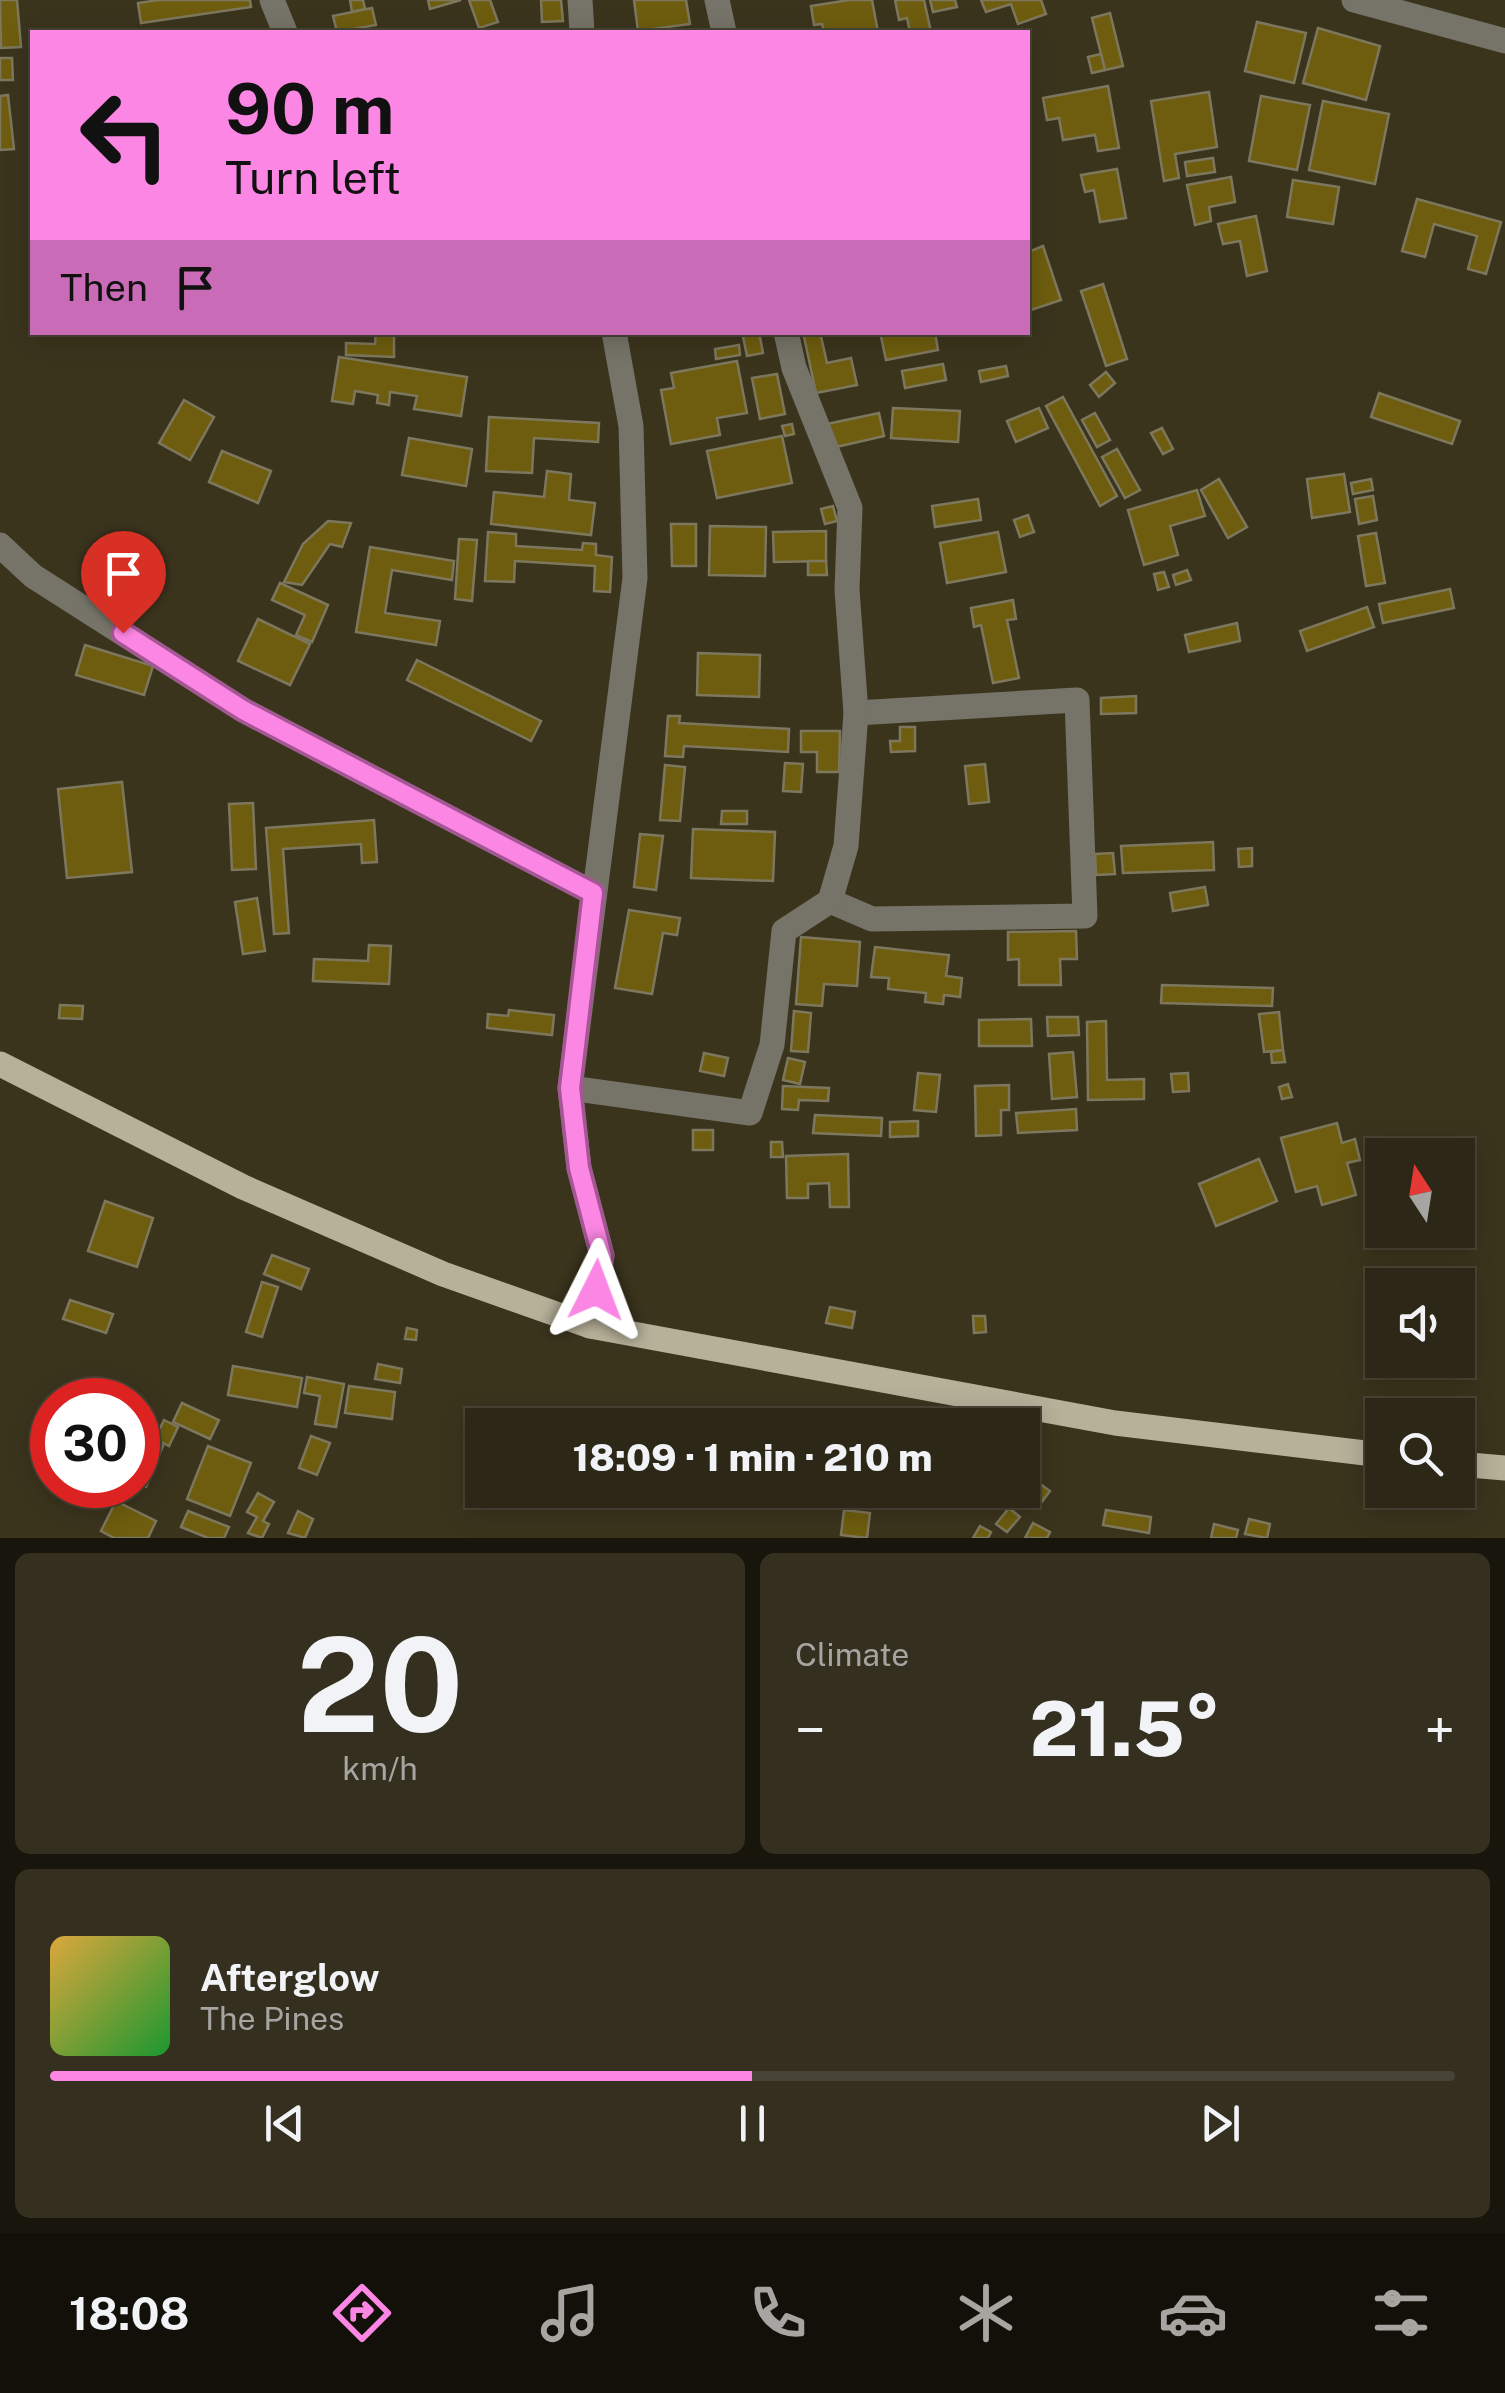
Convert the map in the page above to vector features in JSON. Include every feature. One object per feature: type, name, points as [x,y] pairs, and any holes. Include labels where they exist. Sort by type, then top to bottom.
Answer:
[{"type":"main road","points":[[0,1064],[243,1188],[444,1274],[590,1326],[1114,1423],[1365,1454]]},
{"type":"main road","points":[[1475,1465],[1505,1468]]},
{"type":"street","points":[[272,0],[285,30]]},
{"type":"street","points":[[580,0],[582,30]]},
{"type":"street","points":[[717,0],[724,30]]},
{"type":"street","points":[[1354,0],[1505,41]]},
{"type":"street","points":[[590,1326],[602,1256],[579,1168],[570,1088],[635,578],[631,426],[615,335]]},
{"type":"street","points":[[570,1088],[750,1114],[772,1045],[784,931],[830,901],[846,846],[856,714],[847,590],[850,508],[794,368],[787,335]]},
{"type":"street","points":[[0,546],[32,576],[243,710],[593,893]]},
{"type":"street","points":[[830,901],[872,919],[1085,916],[1077,700],[856,714]]},
{"type":"building","points":[[0,0],[17,0],[21,47],[1,48]]},
{"type":"building","points":[[250,0],[251,7],[141,23],[138,3]]},
{"type":"building","points":[[350,0],[363,0],[365,9],[352,12]]},
{"type":"building","points":[[428,0],[461,0],[430,9]]},
{"type":"building","points":[[469,0],[490,0],[498,22],[479,28]]},
{"type":"building","points":[[541,0],[561,0],[563,21],[542,22]]},
{"type":"building","points":[[634,0],[686,0],[690,24],[638,30]]},
{"type":"building","points":[[872,0],[878,30],[824,30],[822,24],[814,25],[811,6]]},
{"type":"building","points":[[895,0],[924,0],[931,30],[910,30],[907,18],[899,20]]},
{"type":"building","points":[[930,0],[955,0],[957,7],[933,12]]},
{"type":"building","points":[[981,0],[1041,0],[1046,14],[1018,24],[1011,4],[986,12]]},
{"type":"building","points":[[372,8],[376,25],[336,30],[333,16]]},
{"type":"building","points":[[1110,13],[1123,66],[1105,70],[1092,18]]},
{"type":"building","points":[[1257,22],[1306,33],[1294,83],[1245,71]]},
{"type":"building","points":[[1318,28],[1380,46],[1366,100],[1303,83]]},
{"type":"building","points":[[1101,54],[1105,70],[1092,73],[1088,57]]},
{"type":"building","points":[[0,58],[12,58],[13,80],[0,80]]},
{"type":"building","points":[[1108,86],[1119,148],[1098,151],[1095,135],[1063,140],[1059,118],[1047,120],[1043,98]]},
{"type":"building","points":[[1209,92],[1217,147],[1175,154],[1179,178],[1164,181],[1151,101]]},
{"type":"building","points":[[8,95],[14,149],[0,150],[0,96]]},
{"type":"building","points":[[1261,96],[1310,105],[1297,170],[1249,161]]},
{"type":"building","points":[[1323,101],[1389,114],[1375,184],[1309,170]]},
{"type":"building","points":[[1213,158],[1215,172],[1187,176],[1185,162]]},
{"type":"building","points":[[1117,169],[1126,218],[1100,222],[1094,190],[1085,192],[1081,175]]},
{"type":"building","points":[[1231,177],[1235,202],[1209,207],[1211,221],[1195,225],[1187,185]]},
{"type":"building","points":[[1293,180],[1339,187],[1333,224],[1287,217]]},
{"type":"building","points":[[1417,199],[1501,222],[1486,274],[1468,269],[1477,236],[1434,224],[1425,257],[1402,251]]},
{"type":"building","points":[[1256,216],[1267,271],[1247,276],[1240,241],[1223,244],[1218,224]]},
{"type":"building","points":[[1043,246],[1061,300],[1030,310],[1030,251]]},
{"type":"building","points":[[1103,284],[1127,359],[1106,366],[1081,291]]},
{"type":"building","points":[[376,335],[394,335],[394,357],[346,355],[346,343],[375,344]]},
{"type":"building","points":[[743,335],[760,335],[763,353],[747,356]]},
{"type":"building","points":[[804,335],[821,335],[827,363],[851,358],[857,385],[816,393]]},
{"type":"building","points":[[881,335],[936,335],[938,350],[886,360]]},
{"type":"building","points":[[739,345],[740,355],[716,359],[715,349]]},
{"type":"building","points":[[339,357],[467,377],[461,416],[414,409],[417,396],[390,392],[389,405],[377,403],[378,395],[355,391],[353,404],[332,401]]},
{"type":"building","points":[[737,361],[747,413],[717,418],[720,435],[671,444],[661,390],[674,388],[671,373]]},
{"type":"building","points":[[943,364],[946,380],[905,388],[902,371]]},
{"type":"building","points":[[1006,366],[1008,376],[981,382],[979,371]]},
{"type":"building","points":[[1106,372],[1115,383],[1099,397],[1090,385]]},
{"type":"building","points":[[777,374],[785,414],[760,419],[752,378]]},
{"type":"building","points":[[1379,393],[1460,421],[1452,444],[1371,417]]},
{"type":"building","points":[[1063,397],[1117,496],[1100,506],[1046,406]]},
{"type":"building","points":[[184,400],[214,417],[190,460],[159,443]]},
{"type":"building","points":[[893,408],[960,411],[958,442],[891,438]]},
{"type":"building","points":[[1039,408],[1048,428],[1016,442],[1007,421]]},
{"type":"building","points":[[879,413],[884,436],[832,448],[827,424]]},
{"type":"building","points":[[1095,413],[1110,440],[1097,447],[1082,420]]},
{"type":"building","points":[[489,417],[599,423],[598,442],[534,438],[532,473],[486,471]]},
{"type":"building","points":[[792,424],[794,434],[785,436],[782,426]]},
{"type":"building","points":[[1162,428],[1173,449],[1163,454],[1151,433]]},
{"type":"building","points":[[782,436],[792,483],[717,498],[707,451]]},
{"type":"building","points":[[409,438],[472,449],[466,486],[402,475]]},
{"type":"building","points":[[1117,449],[1140,490],[1125,498],[1102,457]]},
{"type":"building","points":[[222,451],[271,471],[258,503],[209,482]]},
{"type":"building","points":[[547,471],[571,474],[569,500],[595,503],[591,535],[491,524],[494,492],[544,497]]},
{"type":"building","points":[[1344,474],[1350,512],[1312,518],[1307,479]]},
{"type":"building","points":[[1219,479],[1247,527],[1228,538],[1201,490]]},
{"type":"building","points":[[1371,479],[1373,490],[1353,494],[1351,483]]},
{"type":"building","points":[[1197,490],[1205,516],[1170,526],[1178,555],[1144,565],[1128,510]]},
{"type":"building","points":[[1373,496],[1377,520],[1359,524],[1355,499]]},
{"type":"building","points":[[978,499],[981,520],[935,527],[932,506]]},
{"type":"building","points":[[833,506],[837,521],[825,524],[821,509]]},
{"type":"building","points":[[1028,515],[1034,532],[1020,537],[1014,520]]},
{"type":"building","points":[[328,521],[351,523],[342,547],[330,544],[302,585],[284,582],[303,544]]},
{"type":"building","points":[[671,524],[696,524],[696,566],[672,566]]},
{"type":"building","points":[[710,526],[766,527],[765,576],[709,575]]},
{"type":"building","points":[[826,531],[826,561],[774,562],[773,532]]},
{"type":"building","points":[[488,532],[516,534],[516,546],[582,550],[583,543],[596,544],[596,555],[612,557],[610,592],[594,591],[595,566],[515,561],[514,582],[485,581]]},
{"type":"building","points":[[998,532],[1006,572],[947,583],[940,543]]},
{"type":"building","points":[[1376,533],[1385,583],[1366,586],[1358,536]]},
{"type":"building","points":[[459,539],[477,540],[472,601],[455,599]]},
{"type":"building","points":[[370,547],[454,561],[452,580],[392,570],[385,613],[440,621],[436,645],[356,632]]},
{"type":"building","points":[[808,561],[826,561],[827,575],[808,575]]},
{"type":"building","points":[[1187,570],[1191,580],[1176,585],[1173,575]]},
{"type":"building","points":[[1164,572],[1169,587],[1158,590],[1154,574]]},
{"type":"building","points":[[280,583],[328,605],[312,642],[296,635],[305,615],[272,600]]},
{"type":"building","points":[[1450,589],[1454,608],[1383,623],[1379,604]]},
{"type":"building","points":[[1013,600],[1016,619],[1007,620],[1019,678],[993,683],[981,625],[974,627],[971,608]]},
{"type":"building","points":[[1367,607],[1374,627],[1307,651],[1300,631]]},
{"type":"building","points":[[258,619],[310,644],[290,685],[238,661]]},
{"type":"building","points":[[1237,623],[1240,641],[1189,652],[1185,635]]},
{"type":"building","points":[[85,645],[153,666],[144,695],[76,675]]},
{"type":"building","points":[[698,653],[760,655],[759,697],[697,695]]},
{"type":"building","points":[[417,660],[541,721],[531,741],[407,680]]},
{"type":"building","points":[[1136,696],[1136,713],[1101,714],[1101,698]]},
{"type":"building","points":[[668,716],[680,716],[679,723],[789,729],[788,752],[684,746],[683,757],[665,756]]},
{"type":"building","points":[[900,727],[915,727],[915,751],[891,752],[890,741],[900,741]]},
{"type":"building","points":[[801,731],[840,731],[839,772],[817,772],[817,752],[801,752]]},
{"type":"building","points":[[785,763],[803,764],[801,792],[783,791]]},
{"type":"building","points":[[985,764],[989,802],[969,804],[965,766]]},
{"type":"building","points":[[665,765],[685,767],[680,821],[660,820]]},
{"type":"building","points":[[122,782],[132,872],[67,878],[58,789]]},
{"type":"building","points":[[253,803],[256,869],[232,870],[229,804]]},
{"type":"building","points":[[722,811],[747,811],[747,824],[721,824]]},
{"type":"building","points":[[374,820],[377,862],[362,863],[361,844],[283,849],[289,933],[274,934],[266,828]]},
{"type":"building","points":[[693,829],[775,832],[773,881],[691,878]]},
{"type":"building","points":[[640,834],[663,836],[656,890],[634,887]]},
{"type":"building","points":[[1213,842],[1214,870],[1123,873],[1121,846]]},
{"type":"building","points":[[1252,848],[1252,866],[1239,867],[1238,849]]},
{"type":"building","points":[[1113,853],[1115,874],[1096,875],[1095,854]]},
{"type":"building","points":[[1205,887],[1208,905],[1173,911],[1170,893]]},
{"type":"building","points":[[257,898],[265,951],[243,954],[235,902]]},
{"type":"building","points":[[629,910],[680,918],[677,935],[663,933],[652,994],[615,988]]},
{"type":"building","points":[[1076,931],[1077,959],[1060,959],[1061,985],[1019,985],[1019,959],[1008,960],[1008,932]]},
{"type":"building","points":[[801,937],[860,942],[857,986],[824,984],[822,1006],[796,1004]]},
{"type":"building","points":[[369,945],[391,946],[389,984],[313,981],[314,959],[368,961]]},
{"type":"building","points":[[875,947],[949,955],[946,976],[962,978],[960,997],[944,995],[943,1004],[925,1002],[926,993],[888,989],[889,978],[871,977]]},
{"type":"building","points":[[1162,985],[1273,988],[1272,1006],[1161,1003]]},
{"type":"building","points":[[60,1005],[83,1006],[82,1019],[59,1018]]},
{"type":"building","points":[[509,1010],[554,1015],[552,1035],[487,1028],[488,1014],[508,1016]]},
{"type":"building","points":[[794,1011],[811,1013],[808,1052],[791,1051]]},
{"type":"building","points":[[1279,1012],[1283,1050],[1264,1052],[1259,1014]]},
{"type":"building","points":[[1047,1017],[1078,1017],[1079,1035],[1048,1036]]},
{"type":"building","points":[[1031,1019],[1032,1046],[979,1046],[979,1020]]},
{"type":"building","points":[[1106,1021],[1107,1080],[1144,1079],[1144,1099],[1088,1100],[1087,1022]]},
{"type":"building","points":[[1283,1050],[1285,1062],[1272,1063],[1271,1052]]},
{"type":"building","points":[[1073,1052],[1077,1097],[1052,1099],[1049,1054]]},
{"type":"building","points":[[704,1053],[728,1058],[724,1076],[700,1071]]},
{"type":"building","points":[[788,1058],[805,1062],[800,1084],[783,1080]]},
{"type":"building","points":[[918,1073],[940,1075],[936,1112],[914,1110]]},
{"type":"building","points":[[1188,1073],[1189,1091],[1173,1092],[1171,1074]]},
{"type":"building","points":[[1288,1084],[1292,1097],[1282,1099],[1279,1087]]},
{"type":"building","points":[[1009,1085],[1009,1110],[1001,1110],[1001,1135],[976,1136],[975,1086]]},
{"type":"building","points":[[783,1086],[829,1088],[828,1101],[799,1100],[798,1110],[782,1109]]},
{"type":"building","points":[[1076,1109],[1077,1130],[1018,1133],[1016,1113]]},
{"type":"building","points":[[815,1115],[882,1118],[881,1136],[813,1133]]},
{"type":"building","points":[[918,1121],[918,1136],[890,1137],[890,1122]]},
{"type":"building","points":[[1337,1123],[1342,1143],[1355,1139],[1360,1160],[1347,1163],[1356,1195],[1322,1205],[1317,1186],[1296,1192],[1281,1138]]},
{"type":"building","points":[[693,1130],[713,1130],[713,1150],[693,1150]]},
{"type":"building","points":[[771,1142],[782,1142],[783,1157],[771,1157]]},
{"type":"building","points":[[848,1154],[849,1207],[830,1207],[829,1183],[808,1184],[808,1198],[787,1198],[786,1156]]},
{"type":"building","points":[[1259,1159],[1277,1201],[1216,1226],[1199,1184]]},
{"type":"building","points":[[105,1201],[153,1218],[137,1267],[88,1251]]},
{"type":"building","points":[[272,1255],[309,1269],[301,1289],[264,1274]]},
{"type":"building","points":[[262,1282],[278,1287],[262,1337],[246,1332]]},
{"type":"building","points":[[70,1300],[113,1314],[106,1333],[63,1319]]},
{"type":"building","points":[[830,1307],[855,1312],[852,1328],[826,1323]]},
{"type":"building","points":[[973,1316],[985,1316],[986,1332],[974,1333]]},
{"type":"building","points":[[407,1328],[417,1330],[416,1340],[405,1339]]},
{"type":"building","points":[[378,1364],[402,1369],[400,1383],[375,1379]]},
{"type":"building","points":[[233,1366],[302,1378],[297,1407],[228,1395]]},
{"type":"building","points":[[307,1377],[344,1384],[336,1427],[315,1424],[320,1396],[304,1393]]},
{"type":"building","points":[[349,1386],[395,1392],[392,1419],[345,1413]]},
{"type":"building","points":[[182,1403],[219,1420],[210,1439],[173,1422]]},
{"type":"building","points":[[164,1420],[178,1427],[169,1446],[160,1442]]},
{"type":"building","points":[[311,1436],[330,1443],[317,1475],[299,1468]]},
{"type":"building","points":[[208,1446],[251,1463],[230,1516],[187,1499]]},
{"type":"building","points":[[1040,1484],[1050,1491],[1040,1504]]},
{"type":"building","points":[[258,1493],[274,1502],[263,1521],[269,1524],[262,1538],[248,1533],[257,1517],[247,1512]]},
{"type":"building","points":[[112,1508],[130,1508],[156,1521],[148,1538],[114,1538],[101,1531]]},
{"type":"building","points":[[1009,1508],[1020,1517],[1007,1532],[996,1524]]},
{"type":"building","points":[[844,1510],[870,1513],[867,1538],[841,1535]]},
{"type":"building","points":[[1106,1510],[1151,1517],[1149,1533],[1103,1525]]},
{"type":"building","points":[[188,1511],[229,1527],[224,1538],[208,1538],[181,1527]]},
{"type":"building","points":[[298,1511],[313,1519],[305,1538],[288,1533]]},
{"type":"building","points":[[1249,1519],[1270,1524],[1267,1538],[1245,1534]]},
{"type":"building","points":[[1033,1523],[1050,1532],[1047,1538],[1025,1538]]},
{"type":"building","points":[[1214,1524],[1238,1530],[1236,1538],[1211,1538]]},
{"type":"building","points":[[980,1526],[991,1532],[988,1538],[973,1538]]},
{"type":"route","points":[[123,633],[243,710],[593,893],[570,1088],[579,1168],[602,1256],[596,1290]]}]
